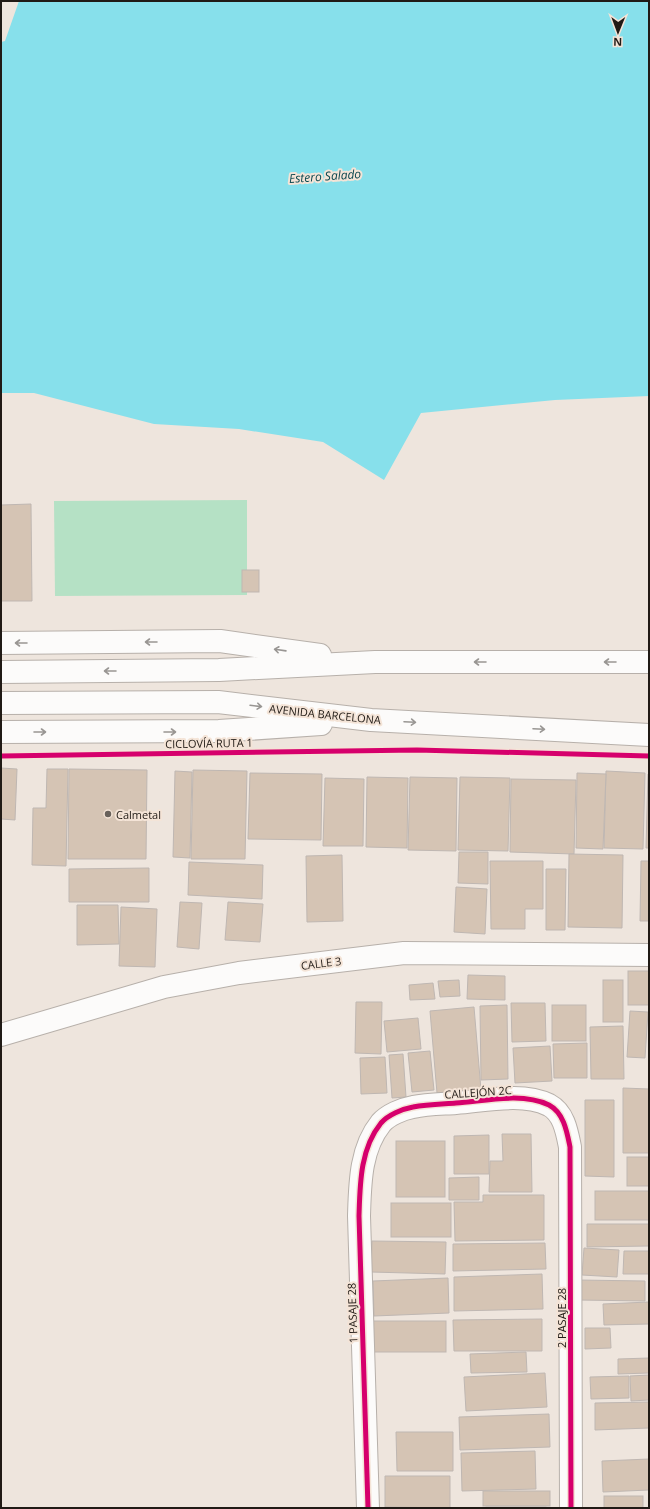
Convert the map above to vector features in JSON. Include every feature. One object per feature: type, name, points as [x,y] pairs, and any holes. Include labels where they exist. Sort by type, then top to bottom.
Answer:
[{"type":"main road","points":[[1,643],[220,641],[375,662]]},
{"type":"main road","points":[[1,672],[219,670],[375,662],[649,662]]},
{"type":"main road","name":"AVENIDA BARCELONA","points":[[1,703],[218,702],[371,720],[649,735]]},
{"type":"main road","points":[[1,732],[219,731],[371,720]]},
{"type":"main road","name":"CALLE 3","points":[[1,1035],[164,987],[239,973],[404,953],[649,955]]},
{"type":"main road","name":"CALLEJÓN 2C","points":[[382,1122],[396,1113],[413,1107],[510,1099],[532,1100],[550,1106],[559,1114],[567,1128]]},
{"type":"main road","name":"1 PASAJE 28","points":[[368,1508],[359,1216],[360,1181],[370,1140],[382,1122]]},
{"type":"main road","name":"2 PASAJE 28","points":[[567,1128],[570,1147],[571,1508]]},
{"type":"green space","points":[[247,500],[247,595],[55,596],[54,501]]},
{"type":"water","name":"Estero Salado","points":[[19,1],[649,1],[649,396],[555,400],[421,413],[384,480],[323,442],[239,429],[154,424],[34,393],[1,393],[1,42],[5,41]]},
{"type":"building","points":[[31,504],[32,601],[1,601],[1,505]]},
{"type":"building","points":[[242,570],[259,570],[259,592],[242,592]]},
{"type":"building","points":[[1,768],[17,769],[15,820],[1,819]]},
{"type":"building","points":[[47,769],[68,769],[66,866],[32,865],[33,808],[46,808]]},
{"type":"building","name":"Calmetal","points":[[69,769],[147,770],[146,859],[68,859]]},
{"type":"building","points":[[193,770],[247,771],[245,859],[191,859]]},
{"type":"building","points":[[175,771],[192,772],[190,858],[173,857]]},
{"type":"building","points":[[606,771],[645,773],[643,849],[604,848]]},
{"type":"building","points":[[250,773],[322,774],[321,840],[248,839]]},
{"type":"building","points":[[577,773],[606,774],[603,849],[576,848]]},
{"type":"building","points":[[648,774],[649,848],[646,848]]},
{"type":"building","points":[[367,777],[408,778],[407,848],[366,847]]},
{"type":"building","points":[[410,777],[457,778],[456,851],[408,850]]},
{"type":"building","points":[[460,777],[510,778],[508,851],[458,850]]},
{"type":"building","points":[[325,778],[364,779],[363,846],[323,846]]},
{"type":"building","points":[[511,779],[576,780],[574,854],[510,852]]},
{"type":"building","points":[[459,852],[488,852],[488,884],[458,883]]},
{"type":"building","points":[[569,854],[623,855],[622,928],[568,927]]},
{"type":"building","points":[[342,855],[343,921],[307,922],[306,856]]},
{"type":"building","points":[[490,861],[543,861],[543,909],[525,909],[525,929],[491,929]]},
{"type":"building","points":[[641,861],[649,861],[649,921],[640,921]]},
{"type":"building","points":[[189,862],[263,865],[262,899],[188,895]]},
{"type":"building","points":[[149,868],[149,902],[69,902],[69,869]]},
{"type":"building","points":[[546,869],[566,869],[565,930],[546,930]]},
{"type":"building","points":[[456,887],[487,889],[485,934],[454,932]]},
{"type":"building","points":[[180,902],[202,903],[199,949],[177,947]]},
{"type":"building","points":[[228,902],[263,904],[260,942],[225,940]]},
{"type":"building","points":[[77,905],[118,905],[119,944],[77,945]]},
{"type":"building","points":[[121,907],[157,909],[155,967],[119,966]]},
{"type":"building","points":[[628,971],[649,971],[649,1005],[628,1005]]},
{"type":"building","points":[[468,975],[505,976],[505,1000],[467,999]]},
{"type":"building","points":[[459,980],[460,996],[440,997],[438,981]]},
{"type":"building","points":[[603,980],[623,980],[623,1022],[603,1022]]},
{"type":"building","points":[[433,983],[435,999],[410,1000],[409,985]]},
{"type":"building","points":[[356,1002],[382,1002],[381,1054],[355,1053]]},
{"type":"building","points":[[511,1003],[545,1003],[546,1041],[512,1042]]},
{"type":"building","points":[[507,1005],[508,1079],[481,1080],[480,1006]]},
{"type":"building","points":[[552,1005],[586,1005],[586,1041],[552,1041]]},
{"type":"building","points":[[474,1007],[481,1090],[437,1093],[430,1011]]},
{"type":"building","points":[[630,1011],[648,1012],[645,1058],[627,1057]]},
{"type":"building","points":[[418,1018],[421,1049],[387,1052],[384,1021]]},
{"type":"building","points":[[623,1026],[624,1079],[591,1079],[590,1027]]},
{"type":"building","points":[[587,1043],[587,1078],[554,1078],[553,1044]]},
{"type":"building","points":[[550,1046],[552,1081],[515,1083],[513,1048]]},
{"type":"building","points":[[430,1051],[434,1090],[412,1092],[408,1053]]},
{"type":"building","points":[[403,1054],[406,1097],[392,1098],[389,1055]]},
{"type":"building","points":[[385,1057],[387,1093],[361,1094],[360,1058]]},
{"type":"building","points":[[623,1088],[649,1089],[649,1153],[623,1153]]},
{"type":"building","points":[[585,1100],[614,1100],[614,1177],[585,1176]]},
{"type":"building","points":[[502,1134],[531,1134],[532,1192],[489,1192],[490,1161],[503,1161]]},
{"type":"building","points":[[489,1135],[489,1174],[454,1174],[454,1136]]},
{"type":"building","points":[[396,1141],[445,1141],[445,1197],[396,1197]]},
{"type":"building","points":[[627,1157],[649,1157],[649,1186],[627,1186]]},
{"type":"building","points":[[479,1177],[479,1200],[449,1200],[449,1178]]},
{"type":"building","points":[[595,1191],[649,1191],[649,1220],[595,1220]]},
{"type":"building","points":[[483,1195],[544,1195],[544,1240],[455,1241],[454,1202],[483,1202]]},
{"type":"building","points":[[391,1203],[451,1203],[451,1237],[391,1237]]},
{"type":"building","points":[[587,1224],[649,1224],[649,1246],[587,1247]]},
{"type":"building","points":[[372,1241],[446,1242],[445,1274],[371,1272]]},
{"type":"building","points":[[545,1243],[546,1269],[453,1271],[453,1244]]},
{"type":"building","points":[[584,1248],[619,1250],[617,1277],[582,1275]]},
{"type":"building","points":[[624,1251],[649,1251],[649,1274],[623,1274]]},
{"type":"building","points":[[542,1274],[543,1309],[454,1311],[454,1277]]},
{"type":"building","points":[[448,1278],[449,1313],[374,1316],[373,1281]]},
{"type":"building","points":[[578,1280],[645,1281],[645,1301],[578,1300]]},
{"type":"building","points":[[649,1302],[649,1324],[604,1325],[603,1304]]},
{"type":"building","points":[[542,1319],[542,1351],[454,1351],[453,1320]]},
{"type":"building","points":[[373,1321],[446,1321],[446,1352],[373,1352]]},
{"type":"building","points":[[585,1328],[610,1328],[611,1348],[585,1349]]},
{"type":"building","points":[[526,1352],[527,1372],[471,1373],[470,1354]]},
{"type":"building","points":[[649,1358],[649,1373],[618,1374],[618,1359]]},
{"type":"building","points":[[545,1373],[547,1407],[466,1411],[464,1377]]},
{"type":"building","points":[[649,1375],[649,1400],[631,1401],[630,1376]]},
{"type":"building","points":[[629,1376],[629,1398],[591,1399],[590,1377]]},
{"type":"building","points":[[649,1402],[649,1428],[595,1430],[595,1403]]},
{"type":"building","points":[[549,1414],[550,1447],[460,1450],[459,1417]]},
{"type":"building","points":[[396,1432],[453,1432],[453,1471],[397,1471]]},
{"type":"building","points":[[535,1451],[536,1489],[462,1491],[461,1453]]},
{"type":"building","points":[[649,1459],[649,1490],[603,1492],[602,1461]]},
{"type":"building","points":[[385,1476],[450,1476],[450,1508],[385,1507]]},
{"type":"building","points":[[483,1491],[550,1491],[550,1506],[483,1506]]},
{"type":"building","points":[[604,1496],[643,1496],[643,1508],[604,1508]]},
{"type":"building","points":[[546,1507],[546,1508],[486,1508]]},
{"type":"cycle path","name":"CICLOVÍA RUTA 1","points":[[1,756],[417,750],[649,756]]},
{"type":"cycle path","points":[[368,1508],[359,1216],[362,1167],[365,1155],[374,1133],[381,1123],[391,1115],[404,1109],[418,1106],[503,1098],[538,1101],[554,1108],[564,1123],[570,1147],[571,1508]]},
{"type":"place","name":"Calmetal","points":[[108,814]]}]
